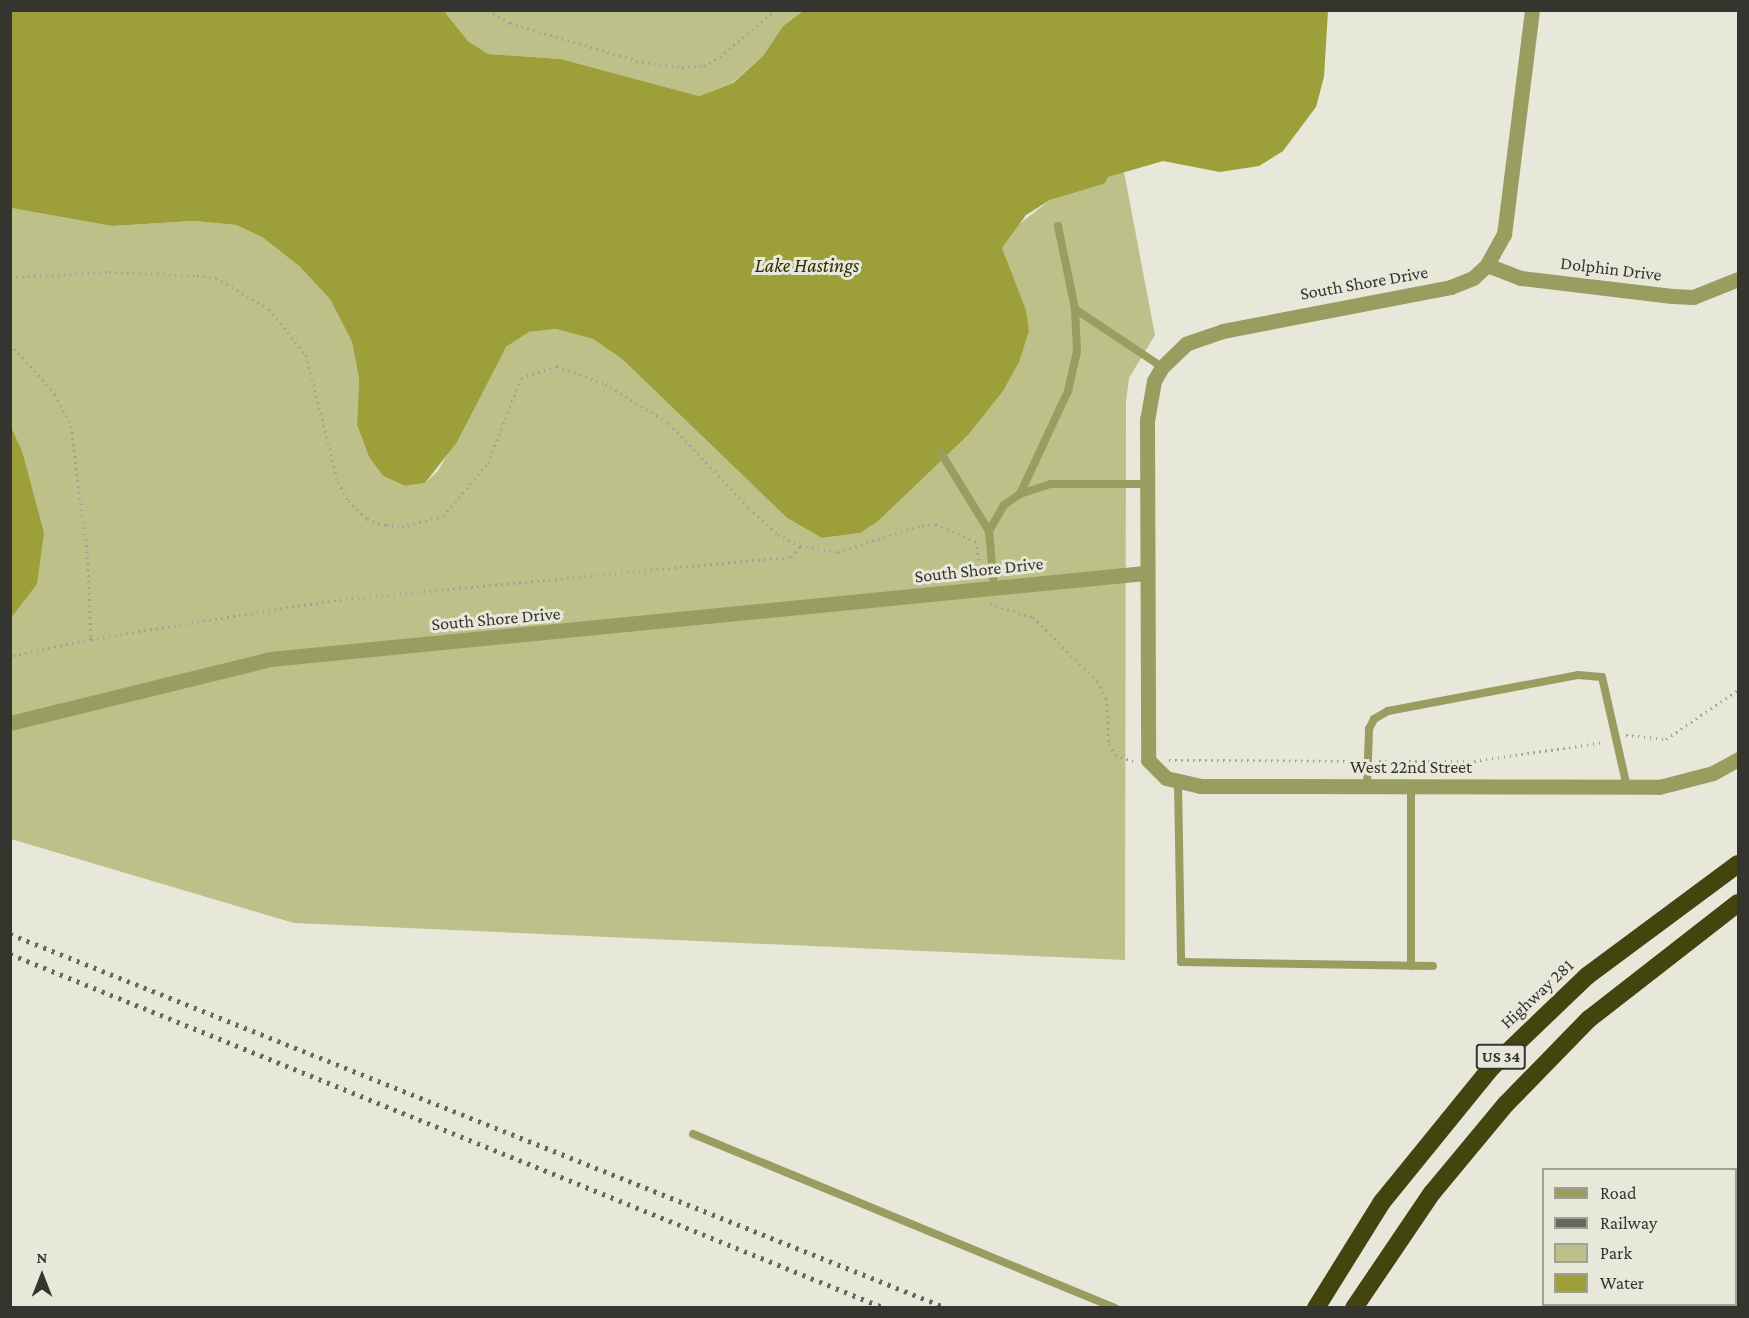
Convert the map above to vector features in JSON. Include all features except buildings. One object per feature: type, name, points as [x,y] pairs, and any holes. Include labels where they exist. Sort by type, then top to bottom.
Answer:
[{"type":"highway","name":"Highway 281","points":[[1318,1305],[1382,1202],[1491,1068],[1587,976],[1738,864]]},
{"type":"highway","name":"US 34","points":[[1355,1307],[1432,1193],[1506,1104],[1589,1019],[1738,903]]},
{"type":"street","name":"South Shore Drive","points":[[10,723],[270,659],[1146,573],[1149,397],[1162,367],[1186,344],[1222,331],[1451,287],[1473,278],[1487,265],[1504,234],[1533,10]]},
{"type":"street","name":"Dolphin Drive","points":[[1487,265],[1521,278],[1672,296],[1693,297],[1736,278]]},
{"type":"street","points":[[1146,573],[1148,760],[1178,783]]},
{"type":"street","name":"West 22nd Street","points":[[1178,783],[1367,787],[1659,787],[1688,780],[1738,759]]},
{"type":"lane","points":[[989,588],[989,531],[994,517],[1020,494],[1068,391],[1077,351],[1075,309],[1058,226]]},
{"type":"lane","points":[[1075,309],[1162,367]]},
{"type":"lane","points":[[941,453],[989,531]]},
{"type":"lane","points":[[1020,494],[1067,482],[1147,484]]},
{"type":"lane","points":[[1367,787],[1366,761],[1369,729],[1374,719],[1388,711],[1578,675],[1602,677],[1627,787]]},
{"type":"lane","points":[[1178,783],[1181,962],[1433,966]]},
{"type":"lane","points":[[1411,787],[1411,966]]},
{"type":"lane","points":[[693,1134],[1116,1308]]},
{"type":"path","points":[[488,10],[510,23],[642,62],[682,67],[704,66],[720,57],[775,10]]},
{"type":"path","points":[[10,277],[109,272],[216,278],[269,309],[306,355],[338,482],[348,501],[373,521],[402,527],[443,516],[488,463],[521,378],[557,366],[605,384],[669,423],[749,508],[778,534],[800,546],[838,552],[922,525],[936,524],[975,542],[989,545]]},
{"type":"path","points":[[10,344],[55,394],[71,426],[87,551],[91,639]]},
{"type":"path","points":[[975,542],[994,608],[1033,617],[1097,681],[1106,698],[1109,744],[1115,755],[1148,760],[1474,762],[1627,735],[1666,739],[1738,690]]},
{"type":"path","points":[[10,656],[91,639],[385,594],[791,557],[800,546]]},
{"type":"green space","points":[[444,11],[803,11],[783,26],[763,56],[732,83],[699,96],[561,59],[488,54],[468,41]]},
{"type":"green space","points":[[1124,172],[1155,335],[1129,378],[1126,402],[1125,960],[294,923],[11,839],[11,208],[112,226],[194,221],[236,225],[262,237],[299,266],[330,299],[352,342],[359,379],[357,425],[369,457],[383,476],[405,486],[425,483],[438,471],[506,347],[529,332],[556,329],[593,339],[622,359],[787,518],[823,538],[860,533],[968,435],[1029,331],[1025,310],[1002,248],[1017,226],[1050,200],[1104,184],[1107,177]]},
{"type":"water","name":"Lake Hastings","points":[[11,11],[444,11],[468,41],[488,54],[561,59],[699,96],[733,83],[763,56],[783,26],[803,11],[1328,11],[1324,77],[1316,107],[1283,151],[1259,166],[1220,172],[1163,161],[1108,177],[1104,184],[1050,200],[1026,215],[1002,248],[1026,310],[1029,331],[1019,362],[1003,391],[968,435],[878,521],[860,533],[822,538],[787,518],[622,359],[593,339],[556,329],[529,332],[506,347],[457,442],[425,483],[405,486],[383,476],[369,457],[357,425],[359,379],[352,342],[330,299],[299,266],[262,237],[236,225],[194,221],[112,226],[11,208]]},
{"type":"water","points":[[10,425],[22,451],[44,533],[37,584],[11,618]]},
{"type":"railway","points":[[10,934],[947,1308]]},
{"type":"railway","points":[[10,954],[885,1308]]}]
